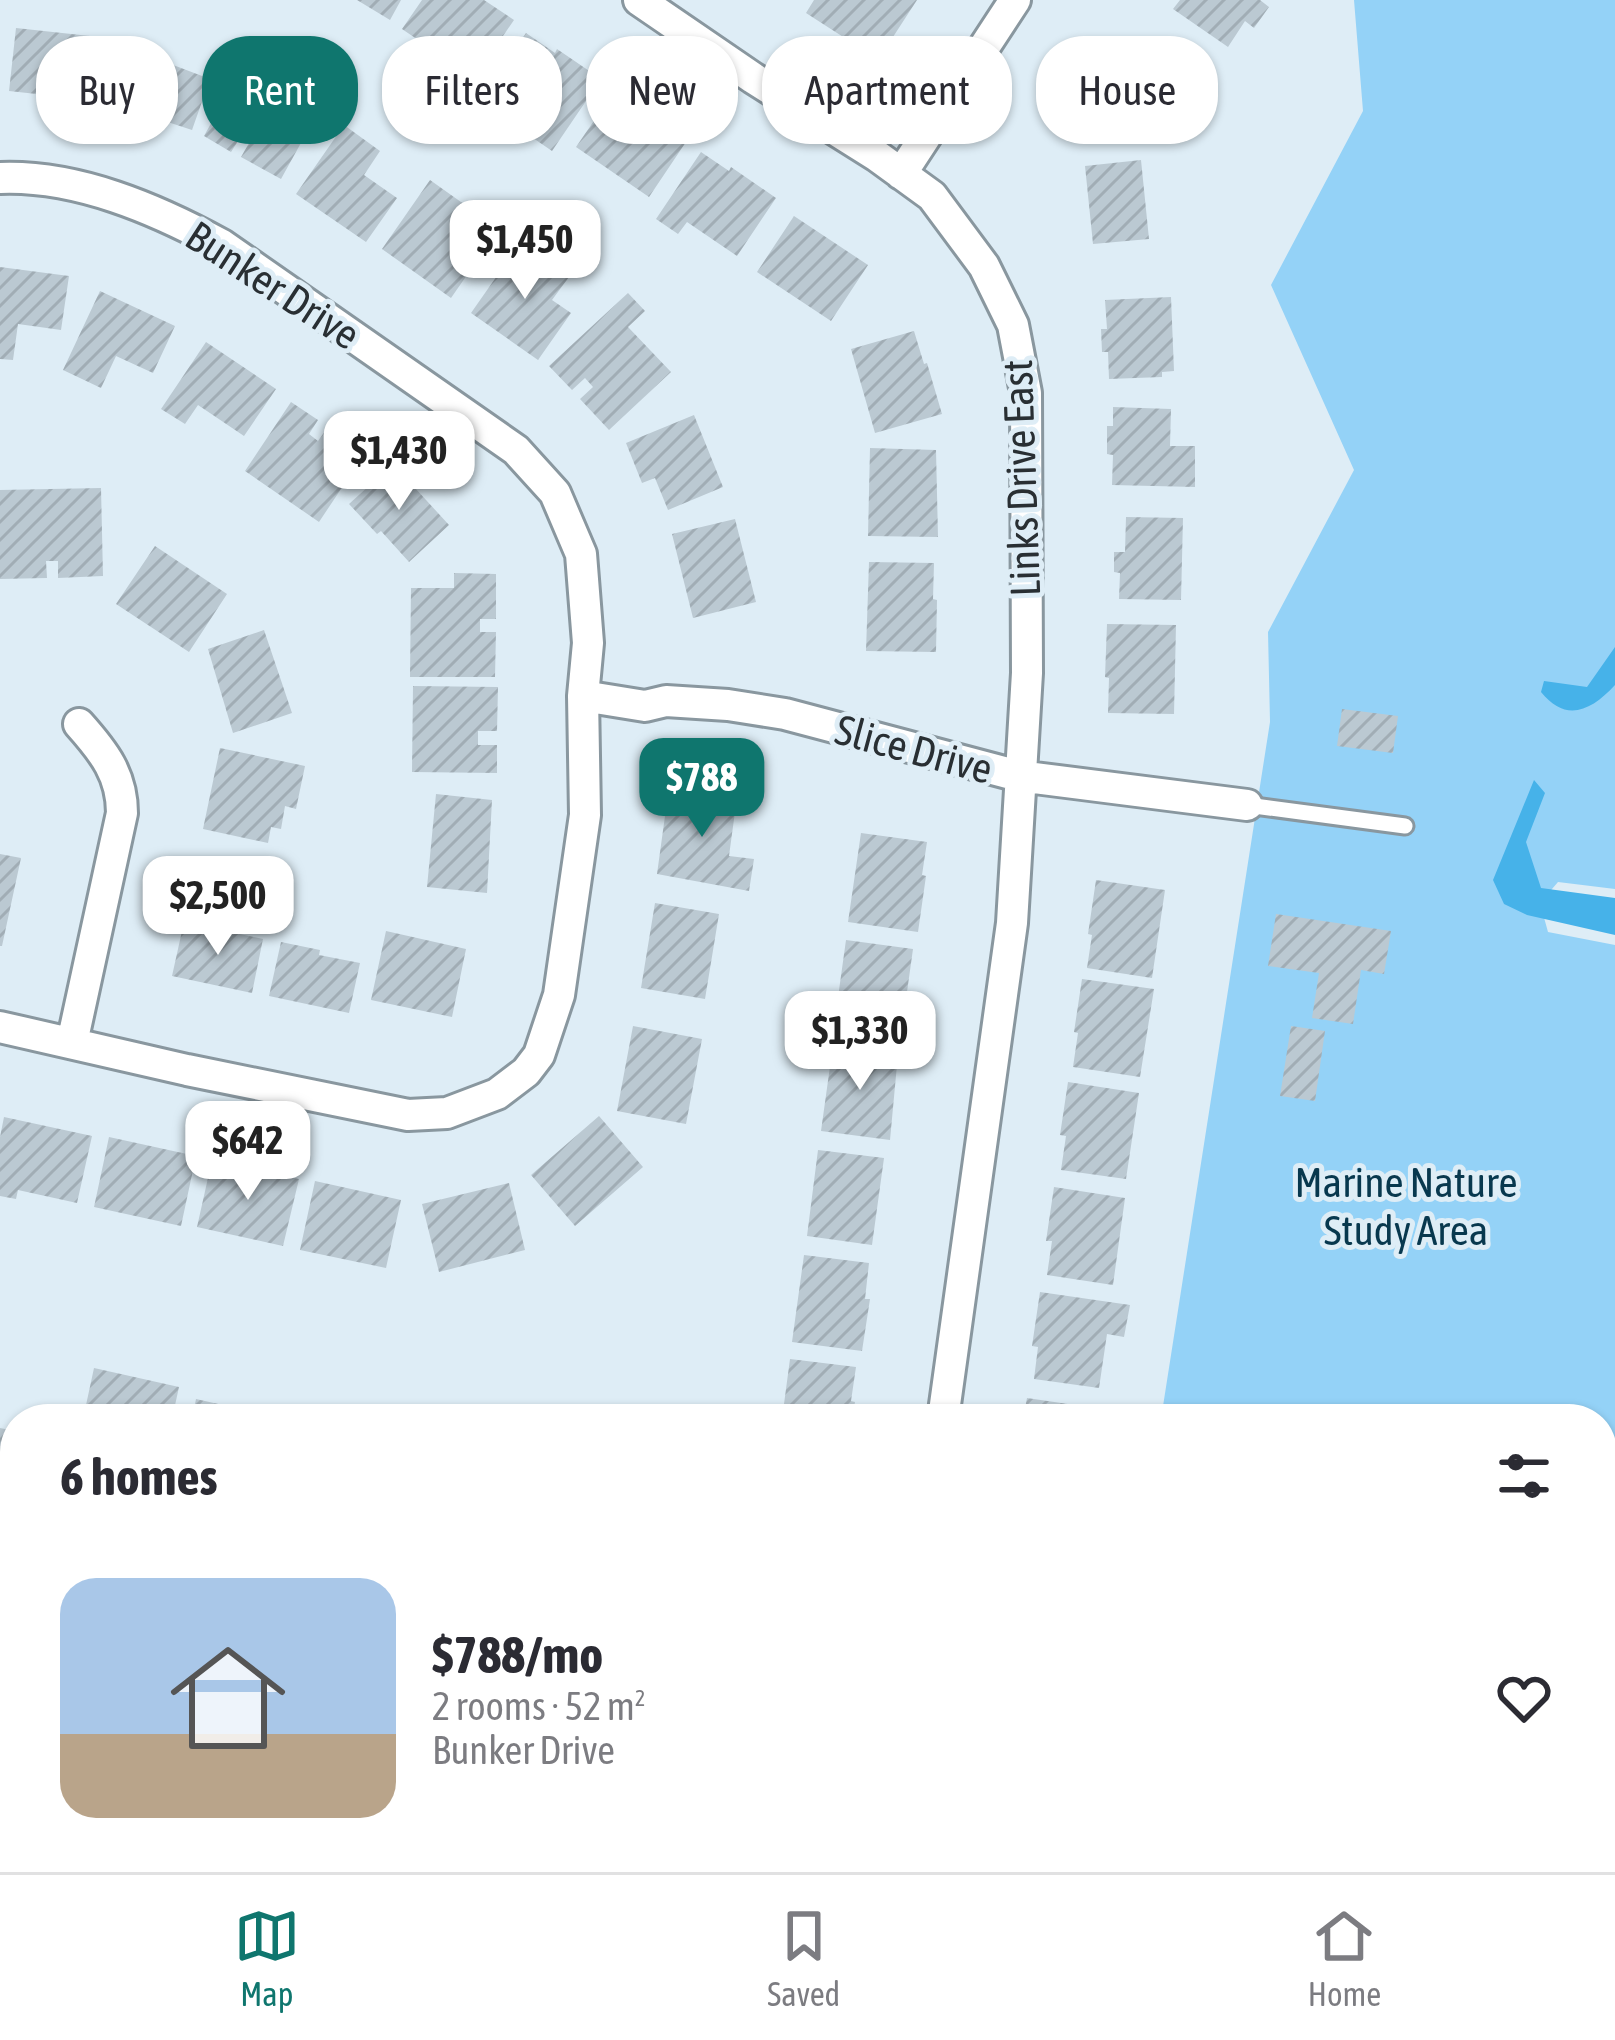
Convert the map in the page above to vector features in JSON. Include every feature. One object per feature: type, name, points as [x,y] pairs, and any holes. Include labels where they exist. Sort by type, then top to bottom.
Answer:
[{"type":"street","name":"Links Drive East","points":[[639,0],[932,196],[984,266],[1013,325],[1026,393],[1028,673],[1012,922],[945,1404]]},
{"type":"street","points":[[901,174],[1015,0]]},
{"type":"street","name":"Bunker Drive","points":[[0,178],[70,184],[173,219],[222,245],[516,450],[555,493],[580,554],[588,643],[583,696],[585,815],[559,995],[538,1055],[526,1072],[497,1094],[447,1113],[408,1115],[0,1028]]},
{"type":"street","name":"Slice Drive","points":[[583,696],[645,706],[666,701],[784,714],[1019,776],[1247,806]]},
{"type":"street","points":[[72,1043],[122,813],[117,775],[80,724]]},
{"type":"lane","points":[[1247,806],[1405,826]]},
{"type":"green space","name":"Marine Nature Study Area","points":[[1354,0],[1615,0],[1615,889],[1558,882],[1540,903],[1548,932],[1615,945],[1615,1404],[1163,1404],[1270,722],[1268,632],[1354,470],[1271,285],[1363,111]]},
{"type":"shaded area","points":[[1615,647],[1615,685],[1588,707],[1560,708],[1541,692],[1544,681],[1587,687]]},
{"type":"shaded area","points":[[1534,780],[1545,793],[1526,842],[1541,888],[1615,898],[1615,935],[1527,915],[1504,904],[1493,880]]},
{"type":"building","points":[[357,0],[401,0],[390,20]]},
{"type":"building","points":[[422,0],[484,0],[514,20],[503,36],[412,36],[402,29]]},
{"type":"building","points":[[814,0],[917,0],[894,36],[842,36],[806,13]]},
{"type":"building","points":[[1180,0],[1260,0],[1269,7],[1254,28],[1245,21],[1228,47],[1173,9]]},
{"type":"building","points":[[16,28],[90,36],[36,36],[36,94],[9,91]]},
{"type":"building","points":[[562,52],[586,69],[586,101],[562,136]]},
{"type":"building","points":[[178,67],[202,76],[202,102],[192,130],[178,125]]},
{"type":"building","points":[[586,132],[586,144],[685,144],[649,197],[576,147]]},
{"type":"building","points":[[358,135],[380,151],[364,175],[397,198],[366,242],[296,194],[331,144],[358,144]]},
{"type":"building","points":[[248,144],[300,144],[281,179],[241,157]]},
{"type":"building","points":[[701,152],[776,198],[737,256],[687,222],[678,234],[656,219]]},
{"type":"building","points":[[1141,160],[1149,239],[1093,244],[1085,166]]},
{"type":"building","points":[[430,180],[499,229],[451,298],[382,249]]},
{"type":"building","points":[[794,216],[868,265],[831,321],[757,272]]},
{"type":"building","points":[[520,243],[569,277],[552,300],[571,313],[538,360],[471,313]]},
{"type":"building","points":[[0,267],[69,276],[61,330],[18,324],[13,360],[0,359]]},
{"type":"building","points":[[100,291],[175,326],[153,373],[116,356],[101,388],[63,370]]},
{"type":"building","points":[[628,293],[645,311],[628,327],[671,372],[609,430],[580,399],[593,387],[585,378],[572,390],[549,366]]},
{"type":"building","points":[[1171,297],[1174,371],[1162,372],[1162,377],[1109,379],[1108,352],[1102,352],[1101,329],[1107,329],[1105,300]]},
{"type":"building","points":[[914,331],[942,414],[875,433],[851,349]]},
{"type":"building","points":[[206,342],[276,389],[244,436],[198,405],[185,424],[161,409]]},
{"type":"building","points":[[291,402],[318,420],[309,434],[318,441],[328,427],[365,453],[319,522],[245,471]]},
{"type":"building","points":[[1113,407],[1171,409],[1170,446],[1195,446],[1195,487],[1112,485],[1107,426],[1113,426]]},
{"type":"building","points":[[694,415],[723,487],[668,510],[655,478],[642,483],[626,443]]},
{"type":"building","points":[[870,448],[936,450],[938,537],[868,536]]},
{"type":"building","points":[[393,464],[449,525],[409,562],[349,504]]},
{"type":"building","points":[[101,488],[103,576],[58,578],[58,561],[46,561],[47,578],[0,579],[0,490]]},
{"type":"building","points":[[1126,517],[1183,518],[1181,600],[1119,599],[1120,573],[1114,572],[1114,552],[1125,552]]},
{"type":"building","points":[[735,519],[756,602],[693,618],[672,534]]},
{"type":"building","points":[[155,546],[227,594],[189,652],[116,604]]},
{"type":"building","points":[[869,562],[934,563],[936,652],[866,651]]},
{"type":"building","points":[[454,573],[496,574],[496,619],[480,619],[480,632],[496,632],[495,677],[410,677],[411,588],[454,588]]},
{"type":"building","points":[[1107,624],[1176,625],[1174,714],[1108,713]]},
{"type":"building","points":[[264,630],[292,713],[233,733],[208,649]]},
{"type":"building","points":[[413,686],[498,687],[497,731],[478,731],[478,745],[497,745],[497,773],[412,772]]},
{"type":"building","points":[[1342,709],[1398,716],[1393,753],[1337,746]]},
{"type":"building","points":[[220,748],[305,766],[296,809],[285,806],[281,829],[271,827],[268,843],[203,829]]},
{"type":"building","points":[[669,787],[737,797],[729,856],[754,859],[749,891],[657,874]]},
{"type":"building","points":[[436,794],[492,800],[487,893],[427,887]]},
{"type":"building","points":[[861,833],[927,842],[918,932],[848,922]]},
{"type":"building","points":[[0,854],[21,858],[2,946],[0,946]]},
{"type":"building","points":[[1096,880],[1165,890],[1152,978],[1087,968]]},
{"type":"building","points":[[655,903],[719,914],[705,999],[641,988]]},
{"type":"building","points":[[1276,914],[1391,931],[1384,974],[1361,970],[1353,1024],[1312,1018],[1319,973],[1268,966]]},
{"type":"building","points":[[184,922],[263,939],[252,993],[172,976]]},
{"type":"building","points":[[386,931],[466,949],[452,1017],[371,1000]]},
{"type":"building","points":[[846,940],[913,949],[901,1035],[834,1026]]},
{"type":"building","points":[[281,942],[360,963],[349,1013],[269,996]]},
{"type":"building","points":[[1082,979],[1154,989],[1140,1077],[1073,1067]]},
{"type":"building","points":[[633,1026],[702,1039],[686,1124],[617,1111]]},
{"type":"building","points":[[1291,1026],[1325,1031],[1315,1101],[1280,1096]]},
{"type":"building","points":[[833,1045],[898,1054],[890,1140],[821,1131]]},
{"type":"building","points":[[1068,1082],[1139,1093],[1126,1179],[1061,1170],[1066,1136],[1060,1135]]},
{"type":"building","points":[[599,1116],[643,1167],[575,1226],[531,1175]]},
{"type":"building","points":[[4,1117],[92,1136],[77,1203],[18,1190],[16,1199],[0,1196]]},
{"type":"building","points":[[109,1137],[196,1156],[181,1226],[94,1207]]},
{"type":"building","points":[[818,1150],[884,1158],[872,1245],[807,1236]]},
{"type":"building","points":[[212,1160],[299,1179],[283,1246],[197,1227]]},
{"type":"building","points":[[315,1181],[401,1200],[386,1268],[300,1250]]},
{"type":"building","points":[[509,1183],[525,1250],[439,1272],[422,1204]]},
{"type":"building","points":[[1054,1187],[1125,1198],[1113,1285],[1047,1275],[1052,1241],[1046,1241]]},
{"type":"building","points":[[804,1255],[869,1263],[865,1299],[870,1299],[862,1351],[792,1342]]},
{"type":"building","points":[[1040,1292],[1130,1305],[1124,1337],[1107,1334],[1099,1388],[1034,1379],[1038,1347],[1032,1346]]},
{"type":"building","points":[[790,1359],[856,1367],[851,1401],[855,1404],[784,1404]]},
{"type":"building","points":[[94,1368],[179,1387],[175,1404],[86,1404]]},
{"type":"building","points":[[1027,1398],[1068,1404],[1026,1404]]}]
